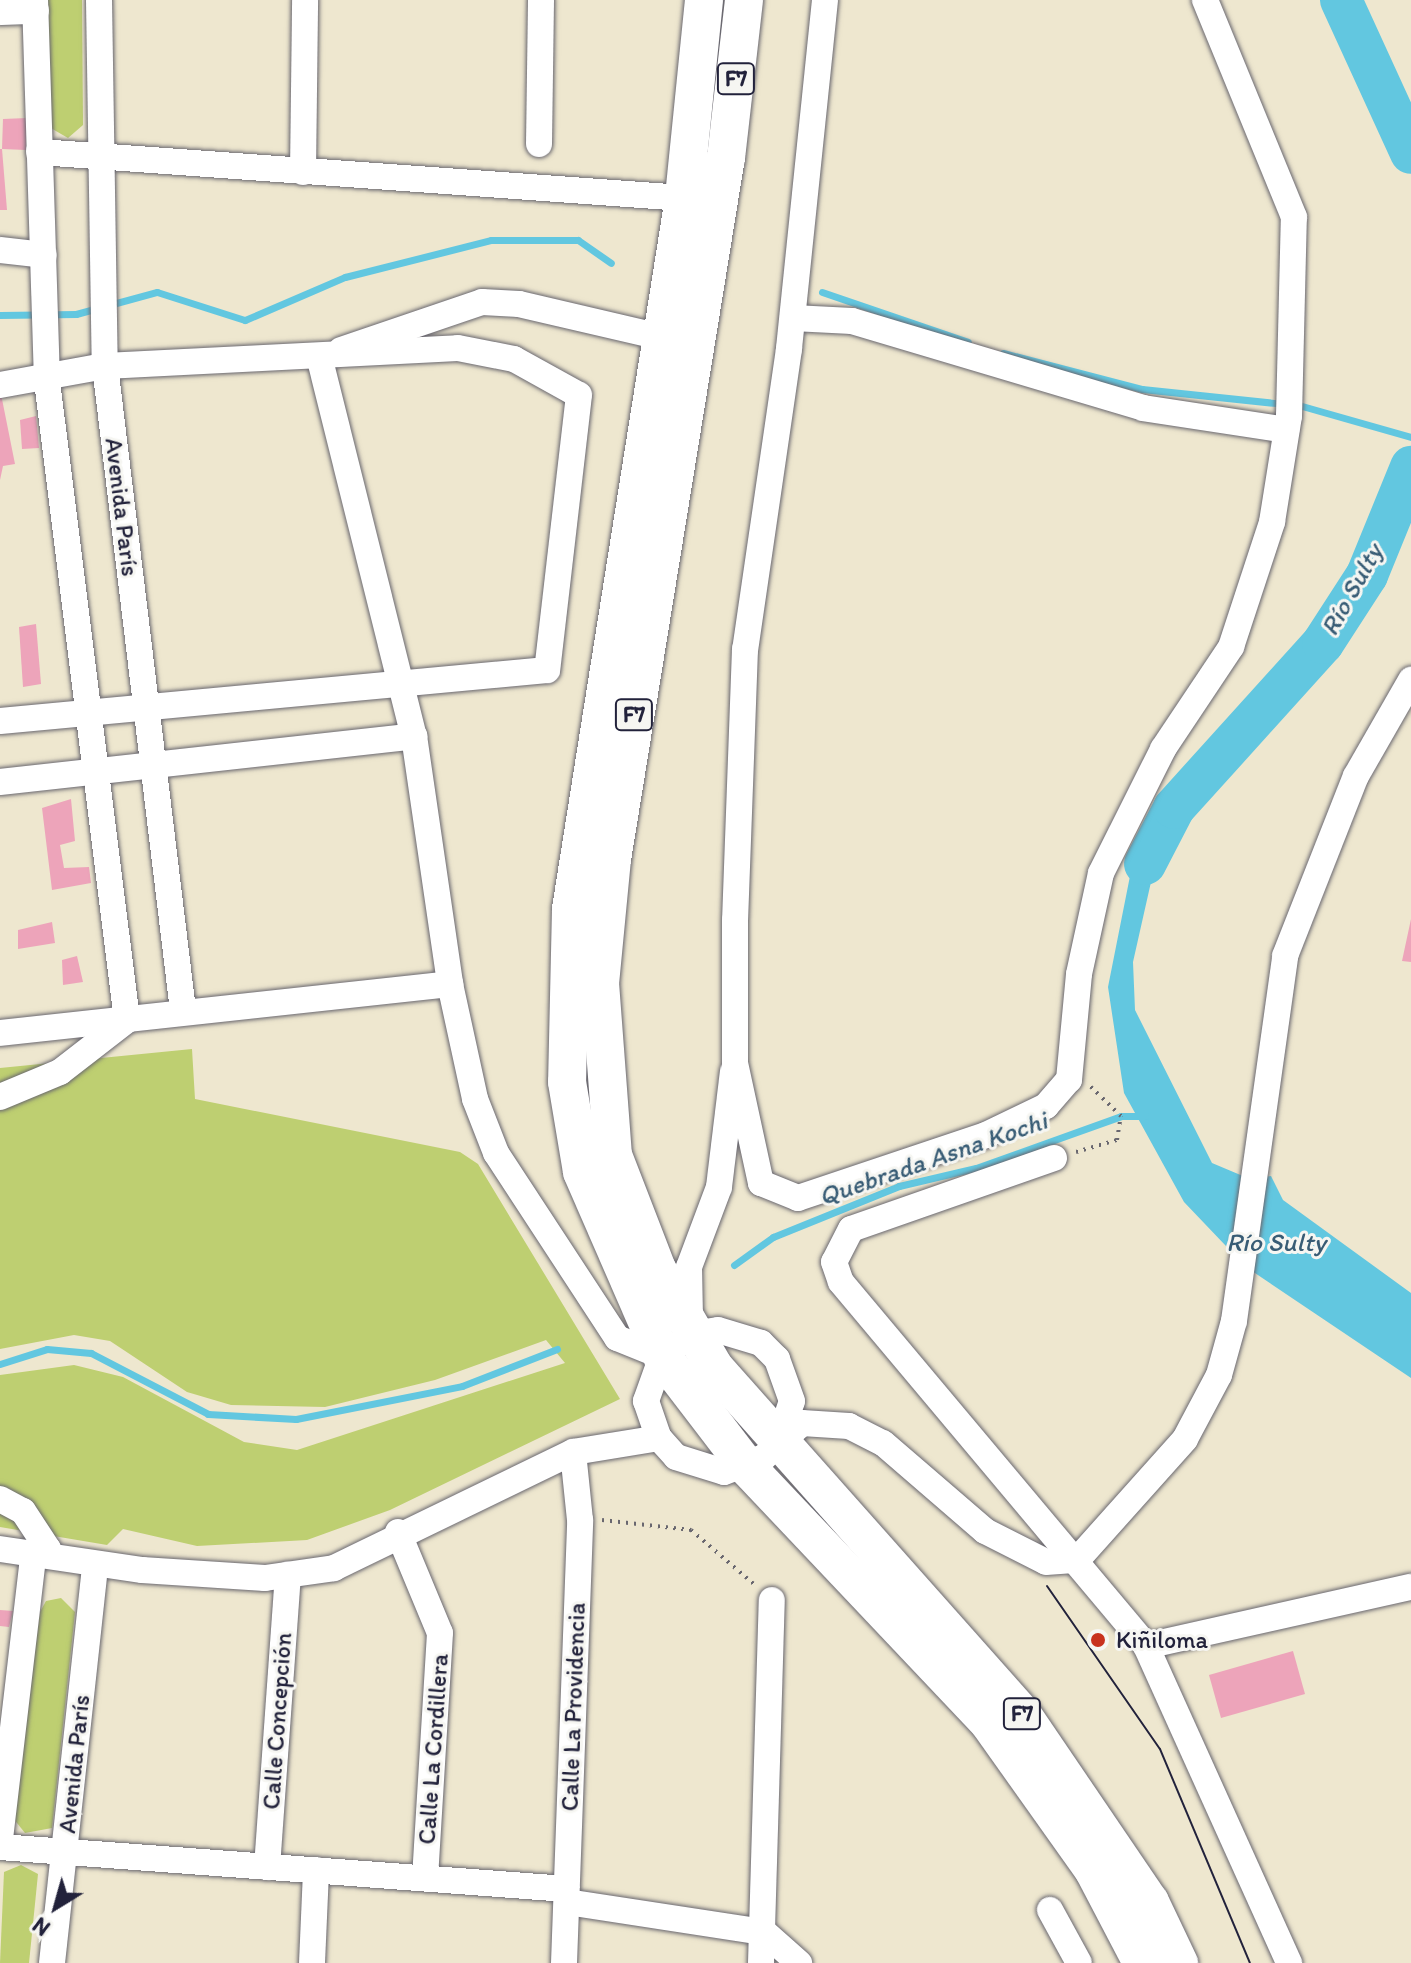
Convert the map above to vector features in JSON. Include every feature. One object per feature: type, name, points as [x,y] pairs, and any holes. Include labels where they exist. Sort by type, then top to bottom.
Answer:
[{"type":"highway","name":"F7","points":[[704,0],[684,198],[564,974],[567,1082],[582,1172],[597,1220],[662,1356],[747,1467],[989,1723],[1094,1871],[1142,1963]]},
{"type":"highway","name":"F7","points":[[744,0],[726,157],[612,859],[600,983],[613,1155],[640,1234],[693,1334],[777,1445],[1022,1714],[1150,1902],[1179,1963]]},
{"type":"street","name":"Avenida París","points":[[99,0],[103,152],[100,291],[105,366],[183,1011]]},
{"type":"street","points":[[303,172],[305,0]]},
{"type":"street","points":[[539,144],[541,0]]},
{"type":"street","points":[[693,1334],[689,1267],[719,1187],[735,1063],[745,649],[793,318],[825,0]]},
{"type":"street","points":[[735,1063],[761,1183],[798,1198],[986,1135],[1046,1106],[1069,1080],[1079,974],[1101,873],[1163,749],[1231,647],[1272,522],[1286,430],[1294,217],[1205,0]]},
{"type":"street","points":[[0,12],[36,6],[44,255],[39,301],[92,771],[127,1020]]},
{"type":"street","points":[[39,152],[103,152],[303,172],[684,198]]},
{"type":"street","points":[[0,250],[44,255]]},
{"type":"street","points":[[320,360],[388,329],[482,302],[519,304],[661,337]]},
{"type":"street","points":[[793,318],[852,321],[1143,408],[1286,430]]},
{"type":"street","points":[[0,385],[47,381],[105,366],[320,360],[458,348],[514,359],[579,395],[547,670],[397,679],[0,721]]},
{"type":"street","points":[[320,360],[397,679],[414,736],[450,984],[475,1099],[496,1153],[617,1338],[662,1356]]},
{"type":"street","points":[[1077,1560],[1185,1439],[1212,1388],[1234,1321],[1285,956],[1356,776],[1411,680]]},
{"type":"street","points":[[0,782],[414,736]]},
{"type":"street","points":[[0,1033],[450,984]]},
{"type":"street","points":[[0,1097],[60,1072],[127,1020]]},
{"type":"street","points":[[0,1078],[60,1072]]},
{"type":"street","points":[[1054,1158],[851,1229],[834,1262],[841,1282],[1146,1646],[1289,1963]]},
{"type":"street","points":[[777,1445],[792,1401],[777,1359],[741,1333],[693,1334],[662,1356],[646,1401],[659,1438],[702,1469],[747,1467],[777,1445],[802,1423],[849,1426],[883,1443],[1024,1556],[1077,1560]]},
{"type":"street","points":[[0,1549],[33,1558],[95,1564],[288,1575],[334,1568],[398,1532],[573,1452],[659,1438]]},
{"type":"street","name":"Calle La Providencia","points":[[564,1963],[580,1520],[573,1452]]},
{"type":"street","points":[[0,1499],[23,1511],[48,1549],[33,1558],[7,1695],[0,1839]]},
{"type":"street","name":"Calle La Cordillera","points":[[398,1532],[440,1633],[425,1878]]},
{"type":"street","name":"Avenida París","points":[[52,1963],[95,1564]]},
{"type":"street","name":"Calle Concepción","points":[[267,1867],[288,1575]]},
{"type":"street","points":[[1146,1646],[1411,1587]]},
{"type":"street","points":[[761,1963],[772,1600]]},
{"type":"street","points":[[0,1847],[425,1878],[566,1895],[764,1932],[799,1963]]},
{"type":"street","points":[[312,1963],[316,1870]]},
{"type":"street","points":[[1050,1910],[1079,1963]]},
{"type":"path","points":[[1054,1158],[1117,1140],[1121,1116],[1091,1086],[1069,1080]]},
{"type":"path","points":[[580,1520],[658,1521],[691,1530],[772,1600]]},
{"type":"green space","points":[[48,0],[82,0],[83,125],[68,138],[49,127]]},
{"type":"green space","points":[[192,1049],[195,1099],[460,1152],[478,1164],[620,1399],[390,1510],[307,1540],[197,1546],[123,1529],[107,1545],[0,1527],[0,1375],[74,1365],[123,1377],[244,1442],[297,1450],[565,1363],[546,1340],[435,1380],[325,1407],[231,1405],[187,1392],[110,1341],[74,1335],[0,1349],[0,1068]]},
{"type":"green space","points":[[61,1598],[75,1612],[52,1828],[25,1833],[13,1818],[40,1612],[46,1601]]},
{"type":"green space","points":[[21,1865],[38,1874],[29,1963],[0,1963],[4,1872]]},
{"type":"water","name":"Río Sulty","points":[[1160,806],[1189,824],[1151,882],[1133,962],[1135,1010],[1212,1163],[1250,1179],[1271,1176],[1283,1200],[1411,1293],[1411,1378],[1246,1267],[1184,1202],[1124,1093],[1108,987],[1130,876]]},
{"type":"building","points":[[27,118],[26,150],[2,149],[3,119]]},
{"type":"building","points":[[2,149],[7,210],[0,210]]},
{"type":"building","points":[[0,389],[15,464],[3,466],[0,480]]},
{"type":"building","points":[[36,416],[39,448],[22,449],[20,420]]},
{"type":"building","points":[[36,624],[41,684],[23,687],[19,627]]},
{"type":"building","points":[[71,799],[75,841],[60,845],[64,868],[89,867],[91,883],[52,890],[42,808]]},
{"type":"building","points":[[1411,919],[1411,962],[1402,961]]},
{"type":"building","points":[[52,922],[55,943],[18,949],[18,930]]},
{"type":"building","points":[[77,956],[83,982],[63,985],[62,960]]},
{"type":"building","points":[[0,1610],[13,1611],[9,1627],[0,1626]]},
{"type":"building","points":[[1293,1651],[1305,1694],[1221,1718],[1209,1675]]},
{"type":"waterway","name":"Río Sulty","points":[[1341,0],[1411,153]]},
{"type":"waterway","points":[[0,315],[76,314],[157,292],[245,320],[345,277],[491,240],[578,240],[611,263]]},
{"type":"waterway","points":[[822,292],[968,342]]},
{"type":"waterway","points":[[1003,353],[1142,389],[1276,403]]},
{"type":"waterway","points":[[1302,406],[1411,437]]},
{"type":"waterway","name":"Río Sulty","points":[[1145,864],[1174,808],[1323,643],[1367,575],[1411,467]]},
{"type":"waterway","name":"Quebrada Asna Kochi","points":[[734,1265],[773,1237],[899,1186],[976,1168],[1121,1116],[1145,1116]]},
{"type":"waterway","name":"Quebrada Asna Kochi","points":[[0,1364],[47,1349],[91,1353],[208,1414],[296,1419],[462,1386],[557,1349]]},
{"type":"tram line","points":[[1047,1586],[1160,1749],[1250,1963]]},
{"type":"place","name":"Kiñiloma","points":[[1098,1640]]}]
